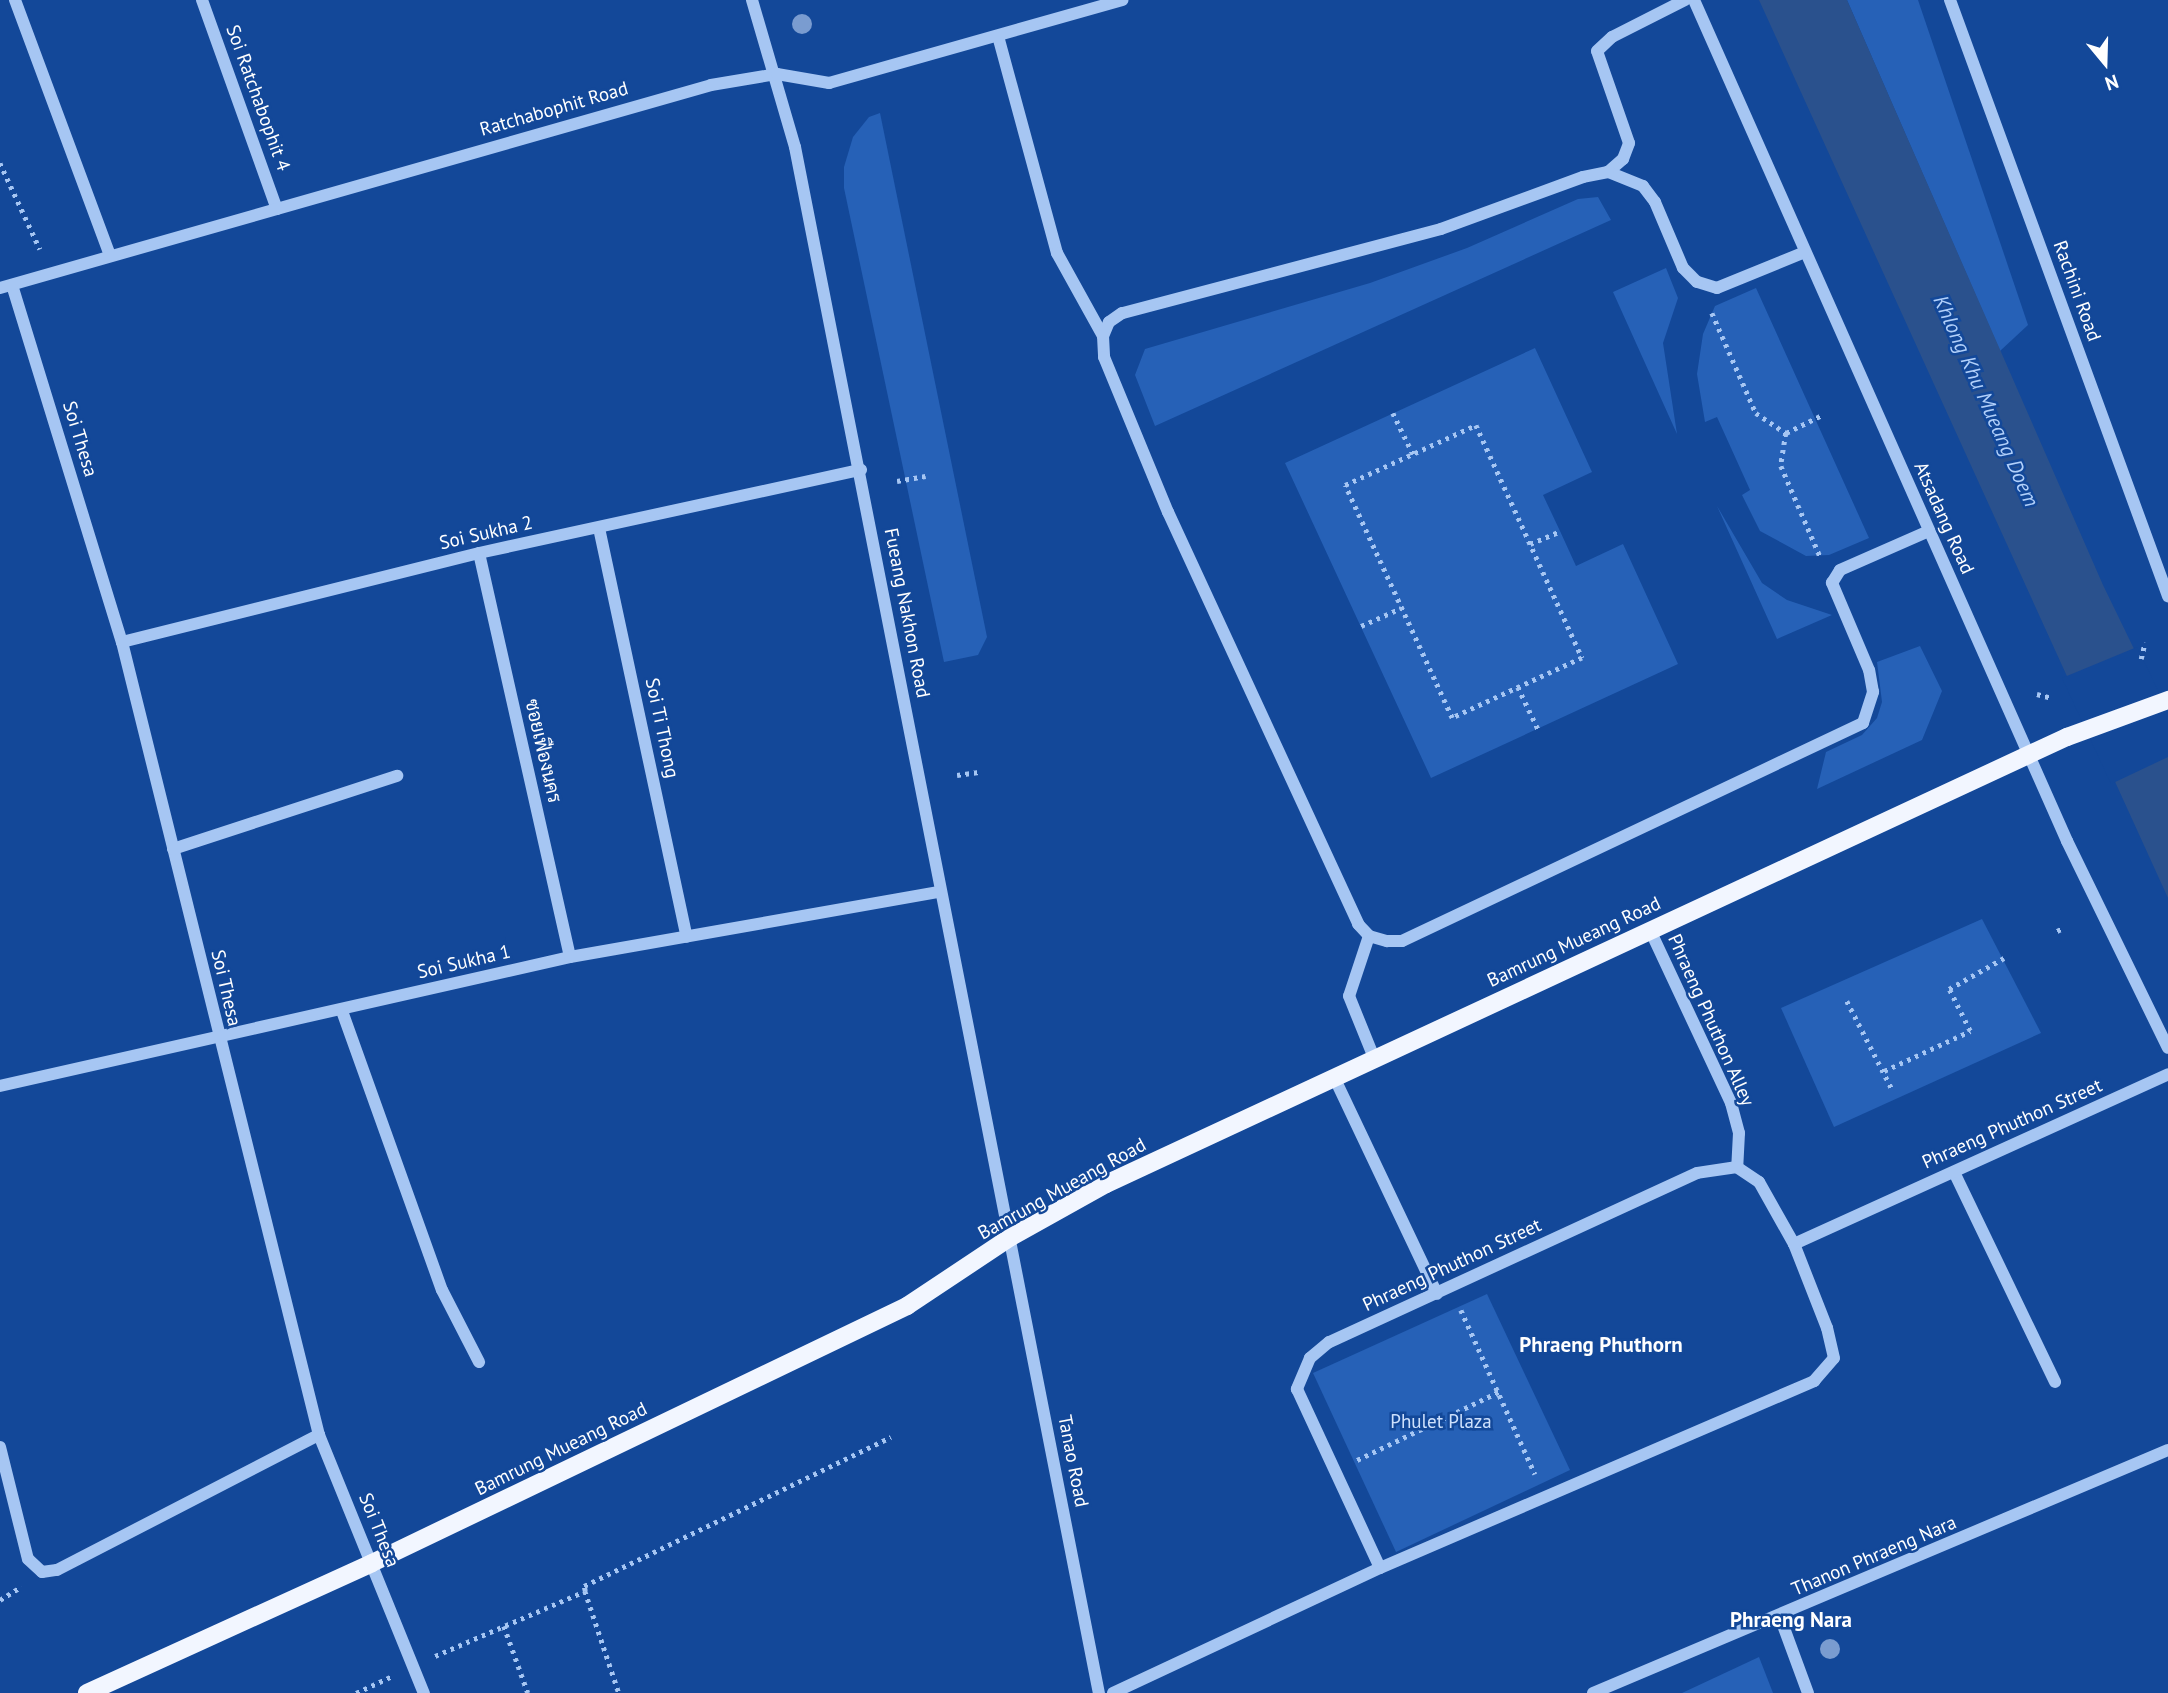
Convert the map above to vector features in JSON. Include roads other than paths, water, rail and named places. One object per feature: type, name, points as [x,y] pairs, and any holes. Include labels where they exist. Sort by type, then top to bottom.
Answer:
[{"type":"main road","name":"Bamrung Mueang Road","points":[[87,1693],[372,1563],[920,1300],[1011,1237],[1106,1184],[2067,737],[2168,699]]},
{"type":"street","points":[[15,0],[110,257]]},
{"type":"street","name":"Soi Ratchabophit 4","points":[[202,0],[277,209]]},
{"type":"street","name":"Fueang Nakhon Road","points":[[752,0],[777,74],[861,470],[940,892],[1011,1237]]},
{"type":"street","name":"Ratchabophit Road","points":[[6,286],[711,85],[777,74],[829,83],[1122,0]]},
{"type":"street","points":[[1608,173],[1623,159],[1629,143],[1597,51],[1612,37],[1685,0]]},
{"type":"street","name":"Atsadang Road","points":[[1694,0],[2029,755],[2168,1048]]},
{"type":"street","name":"Rachini Road","points":[[1950,0],[2168,596]]},
{"type":"street","points":[[998,36],[1057,253],[1103,337],[1114,390],[1168,512],[1358,924],[1369,936],[1402,942],[1863,723],[1873,692],[1869,670],[1832,583],[1840,570],[1929,531]]},
{"type":"street","points":[[1103,337],[1110,322],[1122,313],[1441,229],[1583,177],[1608,173],[1643,186],[1655,202],[1683,268],[1697,282],[1717,288],[1805,252]]},
{"type":"street","name":"Soi Thesa","points":[[6,286],[122,642],[319,1435],[424,1693]]},
{"type":"street","name":"Soi Sukha 2","points":[[122,642],[479,553],[861,470]]},
{"type":"street","name":"Soi Ti Thong","points":[[599,528],[687,937]]},
{"type":"street","name":"ซอยเฟืองนคร","points":[[479,553],[570,957]]},
{"type":"street","points":[[173,849],[397,776]]},
{"type":"street","name":"Soi Sukha 1","points":[[0,1086],[219,1040],[570,957],[940,892]]},
{"type":"street","name":"Phraeng Phuthon Alley","points":[[1650,930],[1731,1103],[1739,1133],[1737,1167]]},
{"type":"street","points":[[1369,936],[1349,996],[1374,1058]]},
{"type":"street","points":[[342,1011],[442,1290],[479,1362]]},
{"type":"street","name":"Phraeng Phuthon Street","points":[[1794,1244],[2168,1074]]},
{"type":"street","points":[[1334,1077],[1437,1294]]},
{"type":"street","points":[[1113,1693],[1380,1568],[1814,1381],[1834,1358],[1794,1244],[1759,1182],[1737,1167]]},
{"type":"street","name":"Phraeng Phuthon Street","points":[[1380,1568],[1297,1388],[1310,1358],[1329,1342],[1697,1173],[1737,1167]]},
{"type":"street","points":[[1954,1172],[2054,1382]]},
{"type":"street","name":"Tanao Road","points":[[1011,1237],[1099,1693]]},
{"type":"street","points":[[0,1447],[28,1559],[42,1573],[57,1570],[319,1435]]},
{"type":"street","name":"Thanon Phraeng Nara","points":[[1593,1693],[1780,1617],[2168,1450]]},
{"type":"street","points":[[1780,1617],[1808,1693]]},
{"type":"water","name":"Khlong Khu Mueang Doem","points":[[1759,0],[1847,0],[2103,585],[2168,719],[2168,898]]},
{"type":"district","name":"Phraeng Phuthorn","points":[[1601,1345]]},
{"type":"district","name":"Phraeng Nara","points":[[1791,1620]]},
{"type":"park label","name":"Phulet Plaza","points":[[1441,1422]]}]
